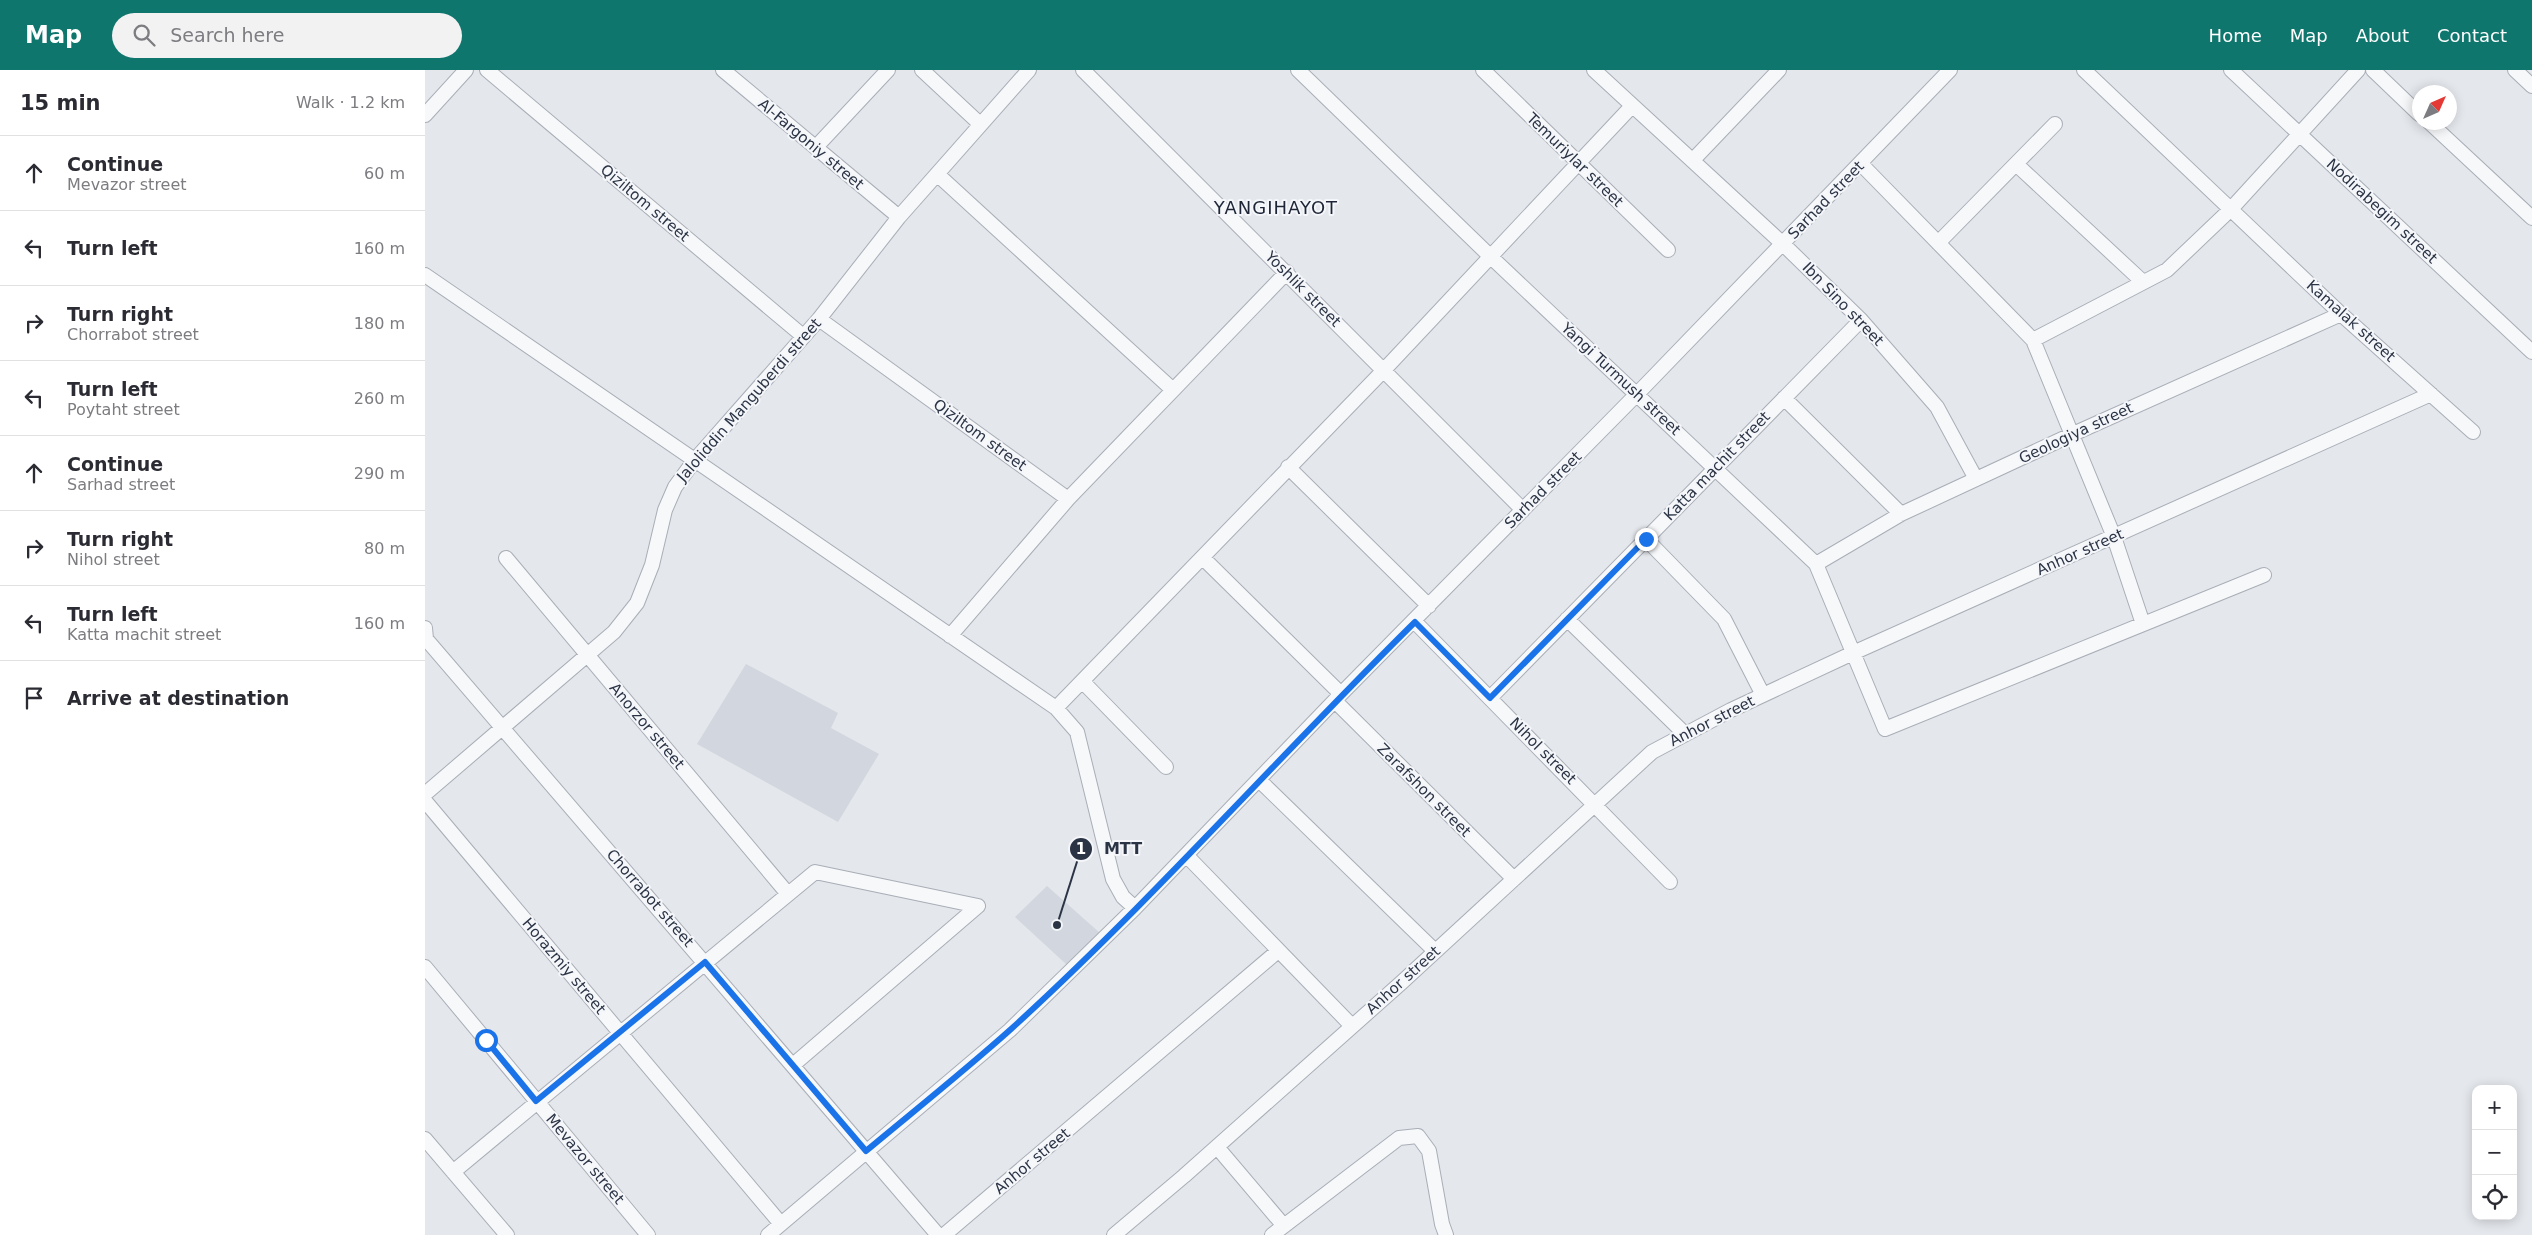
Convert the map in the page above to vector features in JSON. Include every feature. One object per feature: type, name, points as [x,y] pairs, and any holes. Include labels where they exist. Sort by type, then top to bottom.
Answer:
[{"type":"street","points":[[425,115],[466,70]]},
{"type":"street","name":"Qiziltom street","points":[[487,70],[803,336]]},
{"type":"street","name":"Al-Fargoniy street","points":[[723,70],[899,217]]},
{"type":"street","points":[[816,147],[888,70]]},
{"type":"street","points":[[922,70],[980,124]]},
{"type":"street","name":"Jaloliddin Manguberdi street","points":[[425,794],[614,632],[637,603],[652,565],[665,510],[675,487],[694,461],[819,319],[899,217],[1029,70]]},
{"type":"street","name":"Yoshlik street","points":[[1083,70],[1523,510]]},
{"type":"street","name":"Yangi Turmush street","points":[[1298,70],[1491,257],[1816,564],[1885,729],[2143,624]]},
{"type":"street","name":"Temuriylar street","points":[[1483,70],[1577,164],[1668,250]]},
{"type":"street","name":"Ibn Sino street","points":[[1594,70],[1783,244],[1861,320],[1937,407],[1975,479]]},
{"type":"street","name":"Sarhad street","points":[[768,1235],[1010,1030],[1135,908],[1861,164],[1949,70]]},
{"type":"street","name":"Kamalak street","points":[[2084,70],[2341,314],[2473,432]]},
{"type":"street","name":"Nodirabegim street","points":[[2231,70],[2532,352]]},
{"type":"street","points":[[2033,340],[2167,270],[2231,209],[2298,132],[2358,70]]},
{"type":"street","points":[[2373,70],[2412,107]]},
{"type":"street","points":[[2515,70],[2532,86]]},
{"type":"street","points":[[1693,160],[1771,73]]},
{"type":"street","points":[[1056,708],[1203,558],[1287,467],[1383,370],[1632,106]]},
{"type":"street","points":[[1938,243],[2055,124]]},
{"type":"street","points":[[2438,130],[2532,218]]},
{"type":"street","points":[[1861,164],[2033,340],[2114,537],[2143,624],[2264,575]]},
{"type":"street","points":[[2016,164],[2143,282]]},
{"type":"street","points":[[937,174],[1173,390]]},
{"type":"street","points":[[950,636],[1068,499],[1287,272]]},
{"type":"street","points":[[425,275],[1056,708],[1077,732],[1113,879],[1123,897],[1135,908]]},
{"type":"street","name":"Geologiya street","points":[[1816,564],[1901,514],[2073,434],[2341,314]]},
{"type":"street","name":"Qiziltom street","points":[[819,319],[1068,499]]},
{"type":"street","name":"Katta machit street","points":[[1490,698],[1861,320]]},
{"type":"street","name":"Anhor street","points":[[1114,1235],[1217,1147],[1653,752],[1763,695],[1853,653],[2431,394]]},
{"type":"street","points":[[1784,398],[1901,514]]},
{"type":"street","points":[[1287,467],[1429,606]]},
{"type":"street","points":[[1646,539],[1724,618],[1763,695]]},
{"type":"street","name":"Anorzor street","points":[[505,558],[788,894]]},
{"type":"street","name":"Zarafshon street","points":[[1203,558],[1514,879]]},
{"type":"street","points":[[1567,619],[1685,734]]},
{"type":"street","name":"Nihol street","points":[[1415,622],[1670,882]]},
{"type":"street","name":"Chorrabot street","points":[[425,636],[938,1235]]},
{"type":"street","points":[[1083,682],[1166,767]]},
{"type":"street","points":[[1259,780],[1435,951]]},
{"type":"street","name":"Horazmiy street","points":[[425,801],[781,1224]]},
{"type":"street","points":[[1187,856],[1352,1026]]},
{"type":"street","points":[[453,1172],[536,1101],[815,872],[978,906],[793,1065]]},
{"type":"street","name":"Anhor street","points":[[945,1235],[1279,951]]},
{"type":"street","name":"Mevazor street","points":[[425,967],[648,1235]]},
{"type":"street","points":[[1272,1235],[1399,1138],[1418,1136],[1429,1151],[1442,1224],[1446,1235]]},
{"type":"street","points":[[425,1139],[507,1235]]},
{"type":"street","points":[[1217,1147],[1284,1226]]},
{"type":"shaded area","points":[[746,664],[838,713],[831,728],[879,754],[838,822],[697,744]]},
{"type":"shaded area","points":[[1047,886],[1100,933],[1067,965],[1015,917]]},
{"type":"place","name":"MTT","points":[[1057,925]]},
{"type":"district","name":"YANGIHAYOT","points":[[1276,208]]},
{"type":"route","points":[[486,1040],[536,1101],[705,962],[866,1151],[1010,1030],[1187,856],[1341,694],[1415,622],[1490,698],[1646,539]]}]
